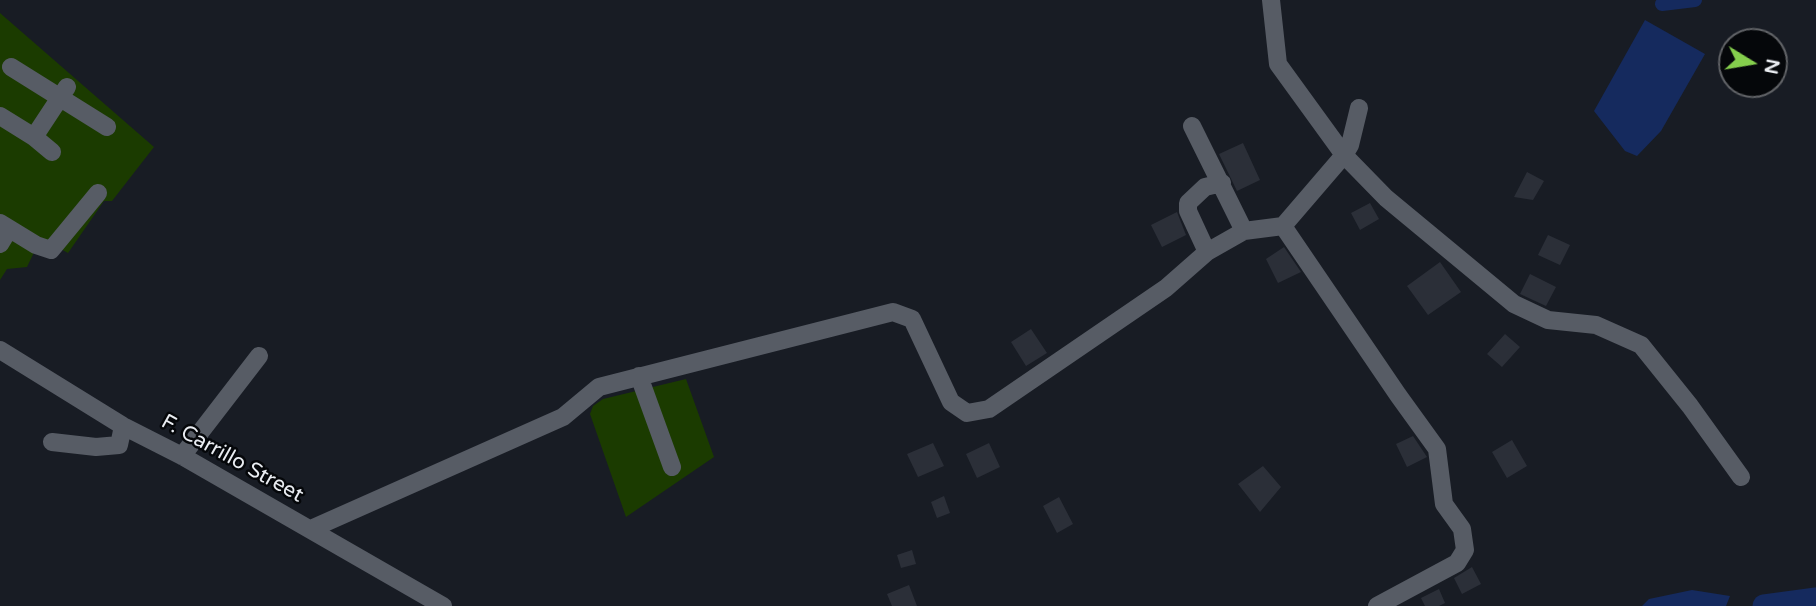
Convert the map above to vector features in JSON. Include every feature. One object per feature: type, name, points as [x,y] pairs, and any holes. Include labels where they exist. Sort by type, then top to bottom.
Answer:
[{"type":"street","points":[[1271,0],[1278,64],[1345,155],[1386,198],[1514,304],[1548,320],[1596,325],[1641,345],[1690,406],[1741,477]]},
{"type":"street","points":[[11,67],[64,92],[107,127]]},
{"type":"street","points":[[34,136],[64,92]]},
{"type":"street","points":[[311,529],[563,416],[599,387],[893,312],[912,319],[951,402],[967,413],[989,409],[1166,288],[1207,252],[1244,231],[1283,226],[1345,155],[1359,108]]},
{"type":"street","points":[[1,119],[34,136],[52,152]]},
{"type":"street","points":[[1192,126],[1244,231]]},
{"type":"street","points":[[1207,252],[1188,211],[1188,203],[1205,187],[1222,183]]},
{"type":"street","points":[[3,232],[51,250],[98,193]]},
{"type":"street","points":[[1283,226],[1437,449],[1444,503],[1462,529],[1465,550],[1457,563],[1408,598],[1377,606]]},
{"type":"street","name":"F. Carrillo Street","points":[[0,350],[123,426],[182,456],[443,606]]},
{"type":"street","points":[[182,456],[259,356]]},
{"type":"street","points":[[639,376],[672,467]]},
{"type":"street","points":[[52,442],[96,447],[119,445],[123,426]]},
{"type":"green space","points":[[0,13],[154,147],[112,201],[104,201],[68,253],[41,238],[27,267],[7,269],[0,280]]},
{"type":"green space","points":[[686,379],[714,457],[626,517],[590,414],[593,406],[603,399]]},
{"type":"water","points":[[1645,20],[1705,54],[1661,131],[1637,156],[1625,151],[1594,111]]},
{"type":"water","points":[[1692,590],[1730,596],[1726,606],[1642,606],[1649,599]]},
{"type":"building","points":[[1243,143],[1260,180],[1237,191],[1219,154]]},
{"type":"building","points":[[1527,172],[1544,181],[1533,200],[1514,197]]},
{"type":"building","points":[[1370,203],[1379,219],[1360,230],[1351,213]]},
{"type":"building","points":[[1177,212],[1186,235],[1162,247],[1151,225]]},
{"type":"building","points":[[1548,235],[1570,245],[1560,265],[1538,255]]},
{"type":"building","points":[[1284,247],[1301,272],[1278,283],[1266,259]]},
{"type":"building","points":[[1440,262],[1461,292],[1428,315],[1407,286]]},
{"type":"building","points":[[1530,274],[1556,287],[1546,306],[1520,294]]},
{"type":"building","points":[[1031,329],[1047,353],[1026,366],[1011,342]]},
{"type":"building","points":[[1505,334],[1520,347],[1502,367],[1487,354]]},
{"type":"building","points":[[1413,436],[1427,457],[1407,467],[1396,444]]},
{"type":"building","points":[[1512,440],[1527,466],[1507,478],[1492,452]]},
{"type":"building","points":[[933,443],[944,466],[918,477],[907,454]]},
{"type":"building","points":[[989,443],[1000,467],[977,478],[966,454]]},
{"type":"building","points":[[1263,466],[1281,487],[1260,512],[1238,484]]},
{"type":"building","points":[[944,496],[950,513],[937,518],[931,502]]},
{"type":"building","points":[[1059,497],[1073,524],[1057,533],[1043,506]]},
{"type":"building","points":[[912,550],[916,564],[901,568],[897,555]]},
{"type":"building","points":[[1472,567],[1481,584],[1462,594],[1454,578]]},
{"type":"building","points":[[909,585],[917,606],[892,606],[887,594]]},
{"type":"building","points":[[1439,589],[1445,603],[1425,606],[1421,598]]},
{"type":"waterway","points":[[1662,4],[1695,0]]},
{"type":"waterway","points":[[1764,606],[1816,599]]}]
